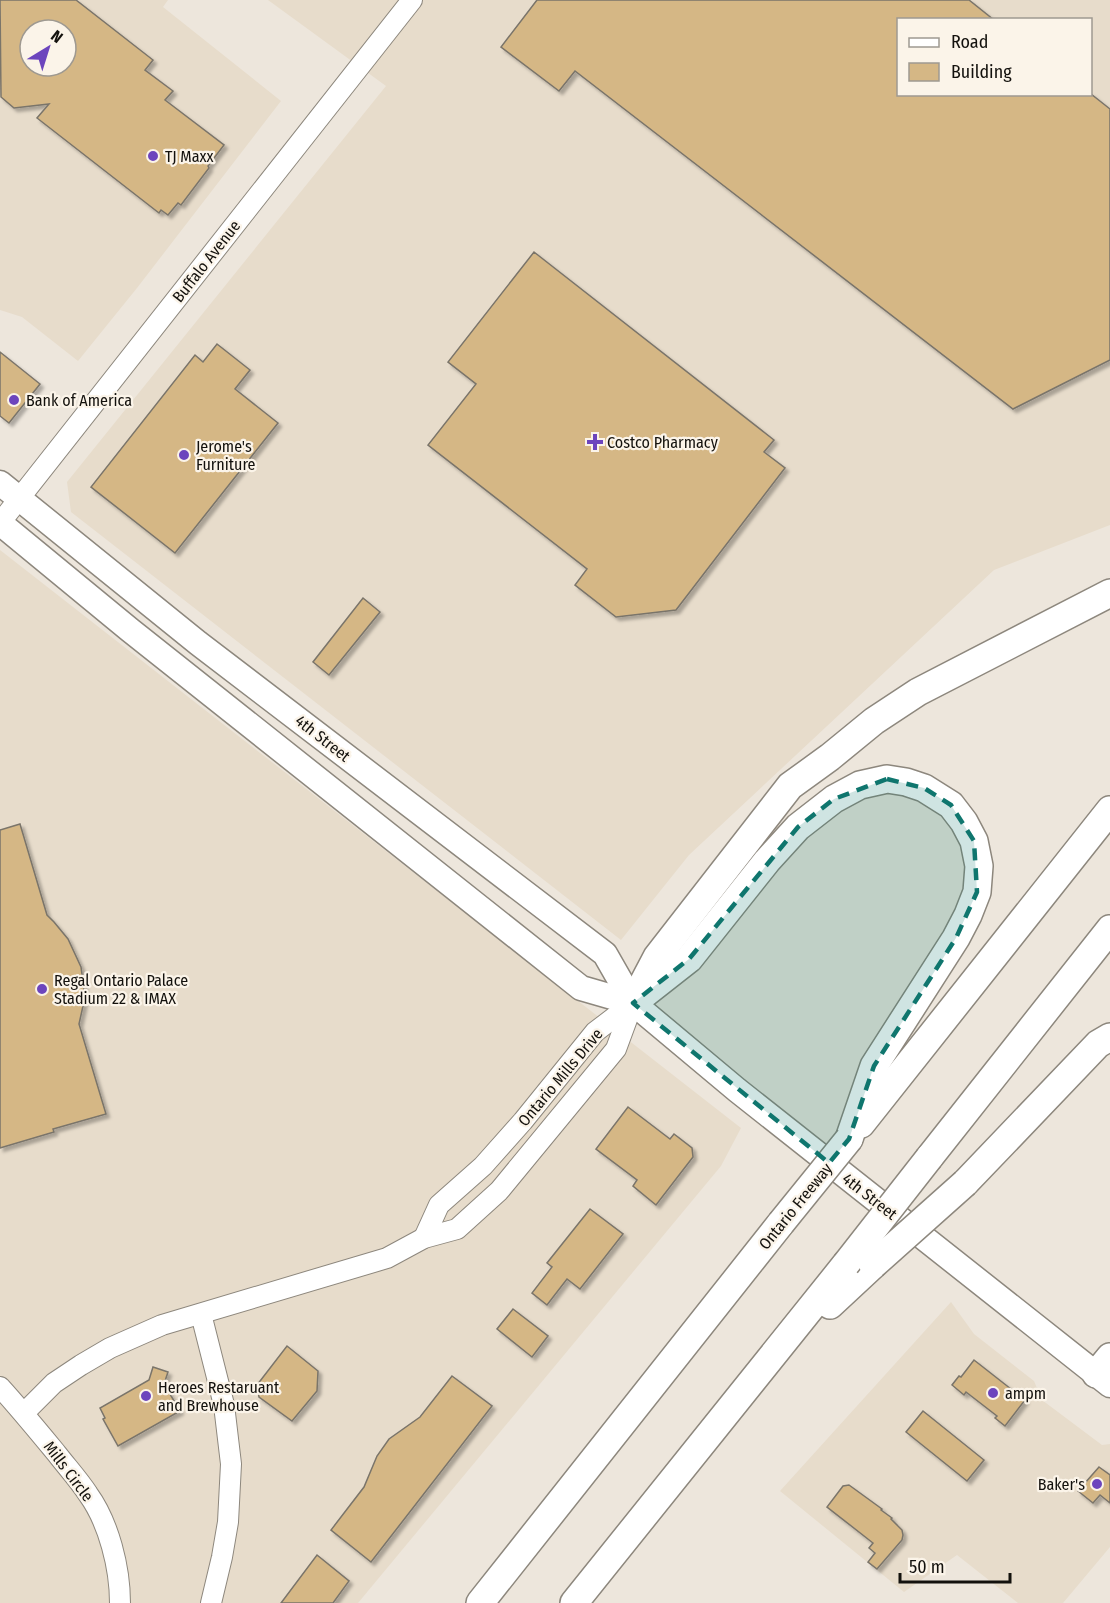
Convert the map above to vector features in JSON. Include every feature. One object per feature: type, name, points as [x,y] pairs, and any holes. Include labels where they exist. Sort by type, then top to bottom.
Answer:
[{"type":"highway","points":[[633,1003],[657,957],[790,786],[874,721],[918,692],[1110,593]]},
{"type":"highway","points":[[633,1003],[689,959],[775,852],[798,827],[834,799],[860,785],[887,779],[924,788],[951,805],[969,831],[974,841],[979,866],[977,892],[956,938],[874,1066],[868,1104]]},
{"type":"highway","name":"Ontario Freeway","points":[[480,1603],[849,1139],[868,1104],[1110,810]]},
{"type":"highway","points":[[574,1603],[846,1264],[1110,929]]},
{"type":"highway","points":[[771,1358],[965,1183],[1098,1044],[1110,1037]]},
{"type":"main road","name":"4th Street","points":[[0,483],[216,656],[605,954],[633,1003],[737,1090],[1105,1372]]},
{"type":"main road","name":"4th Street","points":[[0,523],[130,630],[582,988],[633,1003]]},
{"type":"street","name":"Buffalo Avenue","points":[[0,523],[412,0]]},
{"type":"street","name":"Ontario Mills Drive","points":[[424,1238],[439,1205],[483,1166],[595,1032],[633,1003]]},
{"type":"street","name":"Ontario Mills Drive","points":[[24,1413],[54,1383],[81,1365],[110,1348],[162,1325],[387,1258],[424,1238],[457,1229],[499,1191],[616,1049],[633,1003]]},
{"type":"street","points":[[201,1314],[224,1405],[231,1464],[228,1522],[211,1603]]},
{"type":"street","name":"Mills Circle","points":[[0,1387],[24,1413],[89,1494],[108,1533],[113,1550],[120,1603]]},
{"type":"highlighted area","points":[[887,779],[924,788],[951,805],[974,841],[977,892],[956,938],[874,1066],[849,1139],[829,1163],[633,1003],[689,959],[798,827],[834,799]]},
{"type":"shaded area","points":[[0,0],[168,0],[163,7],[281,101],[78,361],[22,317],[0,310]]},
{"type":"shaded area","points":[[268,0],[1110,0],[1110,525],[994,570],[689,855],[621,940],[71,512],[67,482],[386,86]]},
{"type":"shaded area","points":[[0,550],[741,1128],[721,1166],[358,1603],[0,1603]]},
{"type":"shaded area","points":[[951,1302],[974,1334],[1034,1381],[1042,1400],[1102,1445],[1110,1444],[1110,1547],[1063,1603],[1018,1603],[957,1555],[904,1592],[780,1491]]},
{"type":"building","points":[[0,0],[76,0],[153,60],[145,70],[173,91],[165,100],[224,145],[181,205],[178,203],[168,215],[161,210],[159,213],[37,118],[49,104],[14,108],[1,97]]},
{"type":"building","points":[[537,0],[969,0],[992,18],[897,18],[897,96],[1092,95],[1110,109],[1110,360],[1013,409],[575,71],[559,91],[501,47]]},
{"type":"building","points":[[534,252],[774,440],[764,452],[785,468],[676,610],[616,617],[575,585],[587,569],[428,445],[476,384],[448,362]]},
{"type":"building","name":"Jerome's Furniture","points":[[217,344],[250,370],[235,389],[278,423],[175,553],[91,487],[195,355],[203,362]]},
{"type":"building","name":"Bank of America","points":[[0,352],[40,384],[9,423],[0,416]]},
{"type":"building","points":[[363,598],[380,612],[329,675],[313,662]]},
{"type":"building","name":"Regal Ontario Palace Stadium 22 & IMAX","points":[[20,824],[47,915],[68,939],[81,967],[85,997],[79,1024],[106,1114],[53,1129],[54,1132],[0,1148],[0,830]]},
{"type":"building","points":[[628,1107],[670,1139],[674,1134],[692,1148],[693,1157],[656,1205],[633,1186],[637,1180],[596,1149]]},
{"type":"building","points":[[590,1209],[623,1234],[580,1289],[567,1279],[547,1305],[532,1293],[552,1267],[547,1263]]},
{"type":"building","points":[[513,1309],[548,1336],[532,1357],[497,1329]]},
{"type":"building","points":[[287,1346],[318,1371],[317,1391],[292,1421],[259,1397],[257,1385]]},
{"type":"building","name":"ampm","points":[[974,1360],[1025,1400],[1005,1426],[995,1418],[997,1416],[966,1392],[964,1395],[952,1385]]},
{"type":"building","name":"Heroes Restaruant and Brewhouse","points":[[153,1367],[168,1372],[164,1384],[180,1411],[118,1446],[103,1419],[105,1418],[100,1408],[149,1380]]},
{"type":"building","points":[[452,1376],[492,1406],[371,1562],[331,1530],[364,1487],[377,1456],[389,1439],[420,1417]]},
{"type":"building","points":[[923,1411],[984,1460],[967,1481],[906,1432]]},
{"type":"building","name":"Baker's","points":[[1099,1467],[1110,1475],[1110,1503],[1100,1495],[1093,1503],[1078,1491]]},
{"type":"building","points":[[849,1485],[882,1509],[902,1530],[902,1540],[877,1569],[868,1562],[875,1553],[869,1548],[873,1543],[827,1507],[843,1486]]},
{"type":"building","points":[[317,1555],[349,1581],[333,1603],[281,1603]]},
{"type":"place","name":"TJ Maxx","points":[[153,156]]},
{"type":"place","name":"Bank of America","points":[[14,400]]},
{"type":"place","name":"Costco Pharmacy","points":[[595,442]]},
{"type":"place","name":"Jerome's Furniture","points":[[184,455]]},
{"type":"place","name":"Regal Ontario Palace Stadium 22 & IMAX","points":[[42,989]]},
{"type":"place","name":"ampm","points":[[993,1393]]},
{"type":"place","name":"Heroes Restaruant and Brewhouse","points":[[146,1396]]},
{"type":"place","name":"Baker's","points":[[1097,1484]]}]
